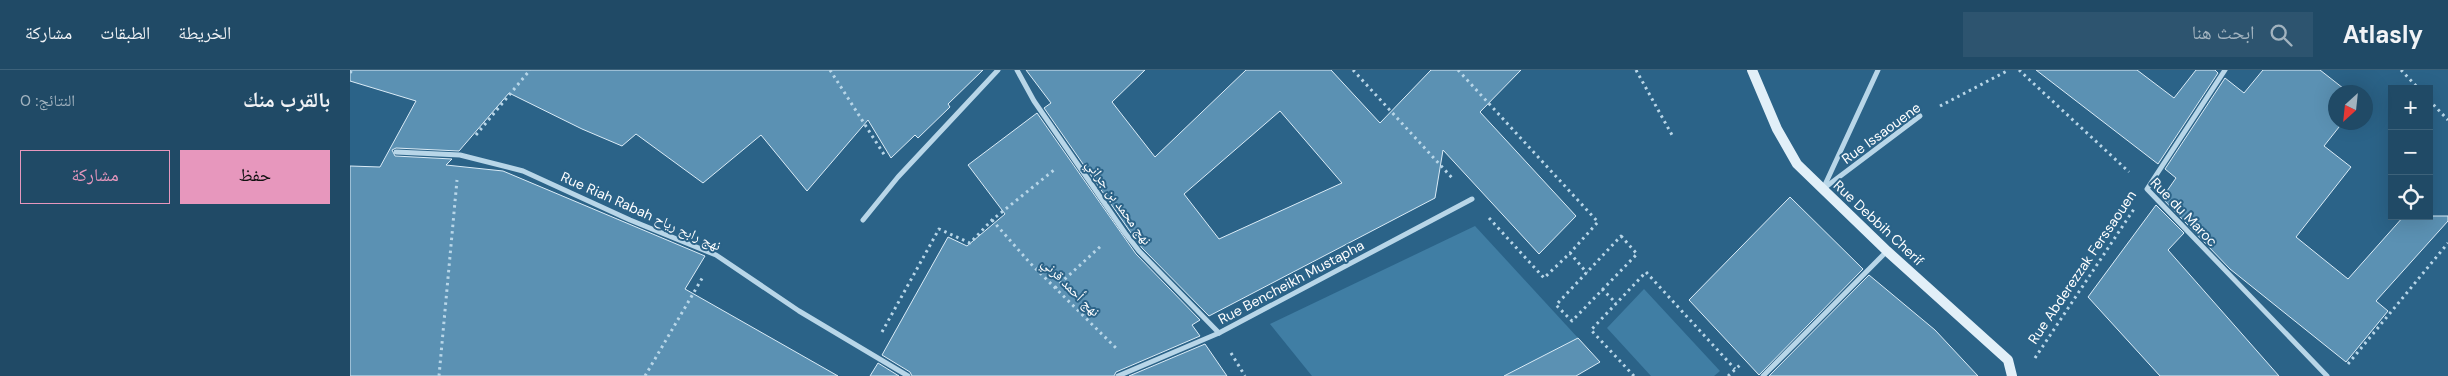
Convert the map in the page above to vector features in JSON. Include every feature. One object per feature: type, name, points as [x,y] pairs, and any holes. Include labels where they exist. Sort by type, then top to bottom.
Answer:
[{"type":"street","points":[[863,220],[898,177],[998,70]]},
{"type":"street","name":"نهج محمد بن جراني","points":[[1017,70],[1034,102],[1139,251],[1219,333]]},
{"type":"street","name":"Rue Debbih Cherif","points":[[1752,70],[1774,121],[1797,164],[1887,251],[2008,360],[2012,376]]},
{"type":"street","points":[[1822,189],[1878,70]]},
{"type":"street","name":"Rue Abderezzak Ferssaouen","points":[[2147,189],[2225,70]]},
{"type":"street","name":"Rue Issaouene","points":[[1822,189],[1920,116]]},
{"type":"street","name":"Rue Riah Rabah نهج رابح رياح","points":[[396,152],[460,155],[523,171],[630,220],[716,255],[799,311],[908,376]]},
{"type":"street","name":"Rue du Maroc","points":[[2147,189],[2327,376]]},
{"type":"street","name":"Rue Bencheikh Mustapha","points":[[1118,376],[1219,333],[1472,199]]},
{"type":"street","points":[[1763,376],[1887,251]]},
{"type":"path","points":[[439,376],[460,155],[530,70]]},
{"type":"path","points":[[830,70],[898,177]]},
{"type":"path","points":[[1353,70],[1544,278],[1598,222],[1458,70]]},
{"type":"path","points":[[1636,70],[1672,135]]},
{"type":"path","name":"Rue Issaouene","points":[[1920,116],[2009,70]]},
{"type":"path","name":"Rue du Maroc","points":[[2020,70],[2147,189]]},
{"type":"path","points":[[2401,70],[2415,85]]},
{"type":"path","points":[[2433,104],[2448,120]]},
{"type":"path","points":[[878,339],[939,228],[970,243],[992,220],[1072,156]]},
{"type":"path","name":"Rue Abderezzak Ferssaouen","points":[[2034,360],[2147,189]]},
{"type":"path","name":"نهج أحمد قرني","points":[[992,220],[1054,288],[1137,368]]},
{"type":"path","points":[[1054,288],[1122,228]]},
{"type":"path","points":[[1621,236],[1637,254],[1572,321],[1556,305],[1587,272],[1621,236]]},
{"type":"path","points":[[2344,369],[2448,244]]},
{"type":"path","points":[[1570,253],[1587,272]]},
{"type":"path","points":[[645,376],[716,255]]},
{"type":"path","points":[[1634,376],[1591,330],[1646,272],[1735,369],[1728,376]]},
{"type":"path","points":[[1602,289],[1616,304]]},
{"type":"shaded area","points":[[1475,226],[1578,338],[1504,376],[1312,376],[1270,324]]},
{"type":"shaded area","points":[[1644,289],[1720,371],[1714,376],[1651,376],[1607,328]]},
{"type":"building","points":[[350,70],[983,70],[948,104],[950,107],[918,138],[915,135],[891,158],[868,120],[807,191],[761,135],[703,183],[636,134],[622,146],[582,129],[509,93],[459,151],[396,148],[392,150],[395,156],[452,159],[446,165],[503,171],[705,256],[685,289],[838,376],[350,376],[350,166],[380,167],[416,101],[350,81]]},
{"type":"building","points":[[1026,70],[1145,70],[1112,102],[1155,157],[1246,70],[1331,70],[1380,123],[1431,70],[1521,70],[1480,112],[1576,216],[1539,254],[1443,150],[1435,198],[1209,316],[1142,248],[1044,108],[1051,103]],"holes":[[[1280,111],[1342,183],[1219,239],[1184,194]]]},
{"type":"building","points":[[2036,70],[2137,70],[2174,98],[2196,70],[2215,70],[2218,73],[2158,164]]},
{"type":"building","points":[[2263,70],[2320,70],[2339,85],[2328,85],[2328,130],[2337,130],[2324,146],[2351,167],[2296,237],[2348,279],[2400,220],[2433,220],[2433,216],[2448,216],[2448,221],[2376,301],[2388,311],[2346,362],[2230,269],[2162,198],[2176,178],[2165,169],[2225,78],[2244,93]]},
{"type":"building","points":[[1037,113],[1136,254],[1200,320],[1192,325],[1200,336],[1116,372],[1114,376],[912,376],[910,372],[882,355],[948,237],[967,246],[1005,214],[968,165]]},
{"type":"building","points":[[1790,197],[1863,269],[1759,375],[1689,300]]},
{"type":"building","points":[[2156,205],[2184,233],[2168,250],[2279,376],[2160,376],[2088,297]]},
{"type":"building","points":[[1869,275],[1935,330],[1978,376],[1769,376]]},
{"type":"building","points":[[1578,338],[1600,362],[1576,376],[1504,376]]},
{"type":"building","points":[[1205,344],[1227,376],[1129,376]]},
{"type":"building","points":[[878,363],[899,376],[870,376]]}]
